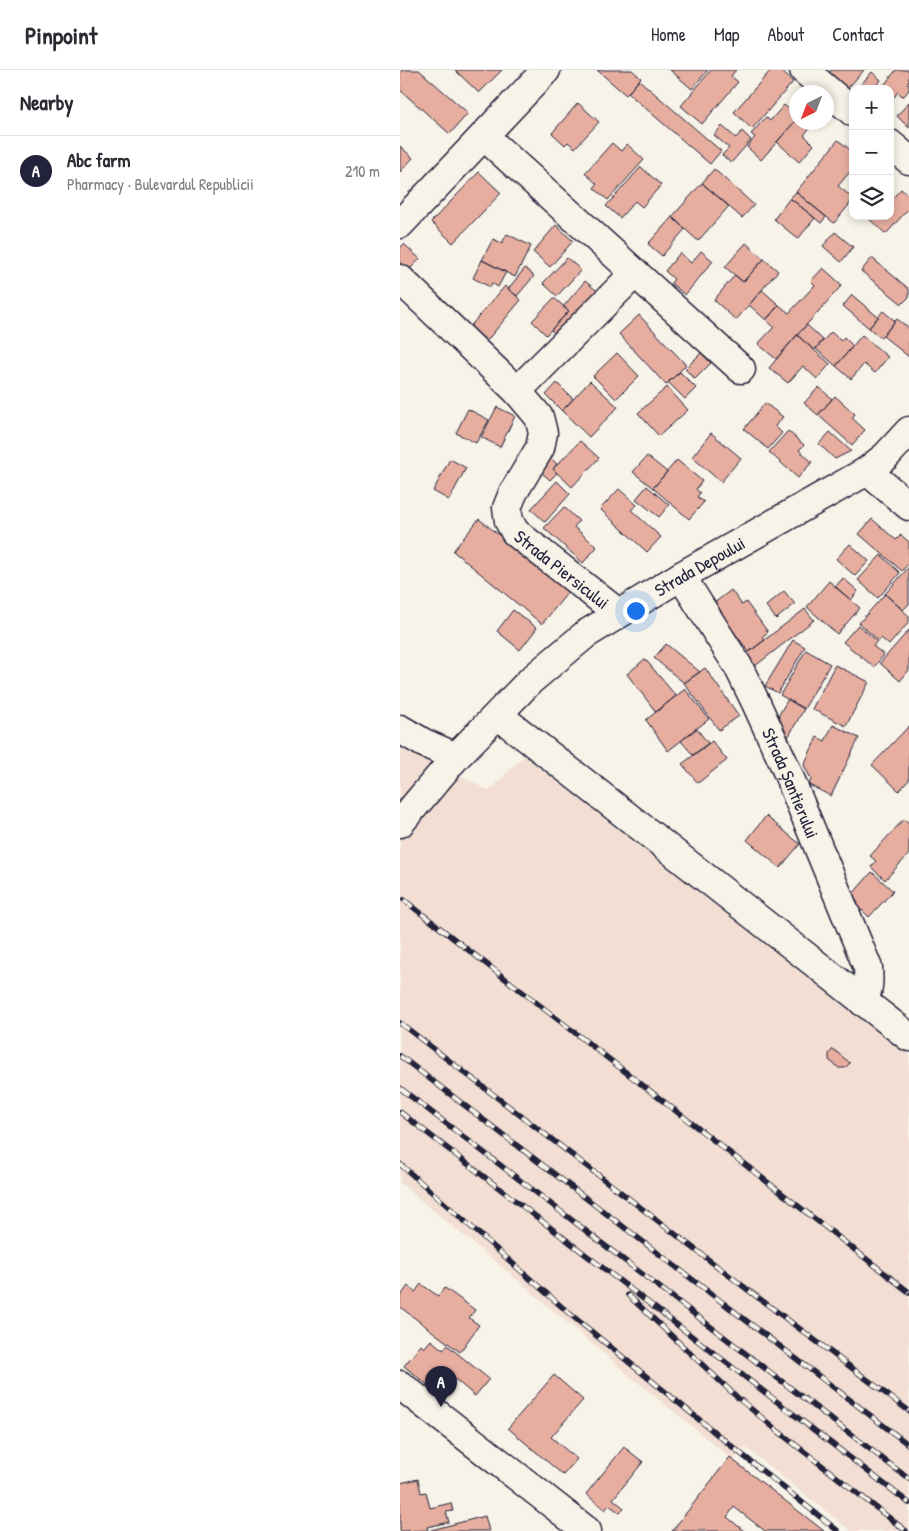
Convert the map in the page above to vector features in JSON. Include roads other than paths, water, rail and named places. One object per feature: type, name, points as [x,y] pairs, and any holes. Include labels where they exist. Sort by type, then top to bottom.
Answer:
[{"type":"street","points":[[400,224],[546,70]]},
{"type":"street","points":[[806,70],[849,108]]},
{"type":"street","points":[[484,136],[741,369]]},
{"type":"street","points":[[894,147],[909,160]]},
{"type":"street","points":[[517,391],[635,273]]},
{"type":"street","name":"Strada Piersicului","points":[[400,279],[517,391],[539,417],[543,432],[540,448],[513,493],[507,508],[508,521],[515,532],[618,613]]},
{"type":"street","name":"Strada Depoului","points":[[400,823],[456,757],[530,681],[586,634],[681,576],[867,471],[886,456],[909,432]]},
{"type":"street","points":[[867,471],[909,506]]},
{"type":"street","name":"Strada Șantierului","points":[[681,576],[738,666],[784,764],[868,968],[870,983],[863,1002]]},
{"type":"street","points":[[498,715],[909,1037]]},
{"type":"street","points":[[400,729],[424,743],[456,757]]},
{"type":"street","points":[[400,1385],[587,1531]]},
{"type":"railway","points":[[404,900],[909,1292]]},
{"type":"railway","points":[[400,1023],[909,1411]]},
{"type":"railway","points":[[400,1056],[909,1445]]},
{"type":"railway","points":[[400,1088],[909,1479]]},
{"type":"railway","points":[[400,1112],[909,1503]]},
{"type":"railway","points":[[400,1164],[570,1314],[838,1531]]},
{"type":"railway","points":[[628,1295],[738,1398],[906,1531]]},
{"type":"place","name":"Abc farm","points":[[441,1407]]}]
